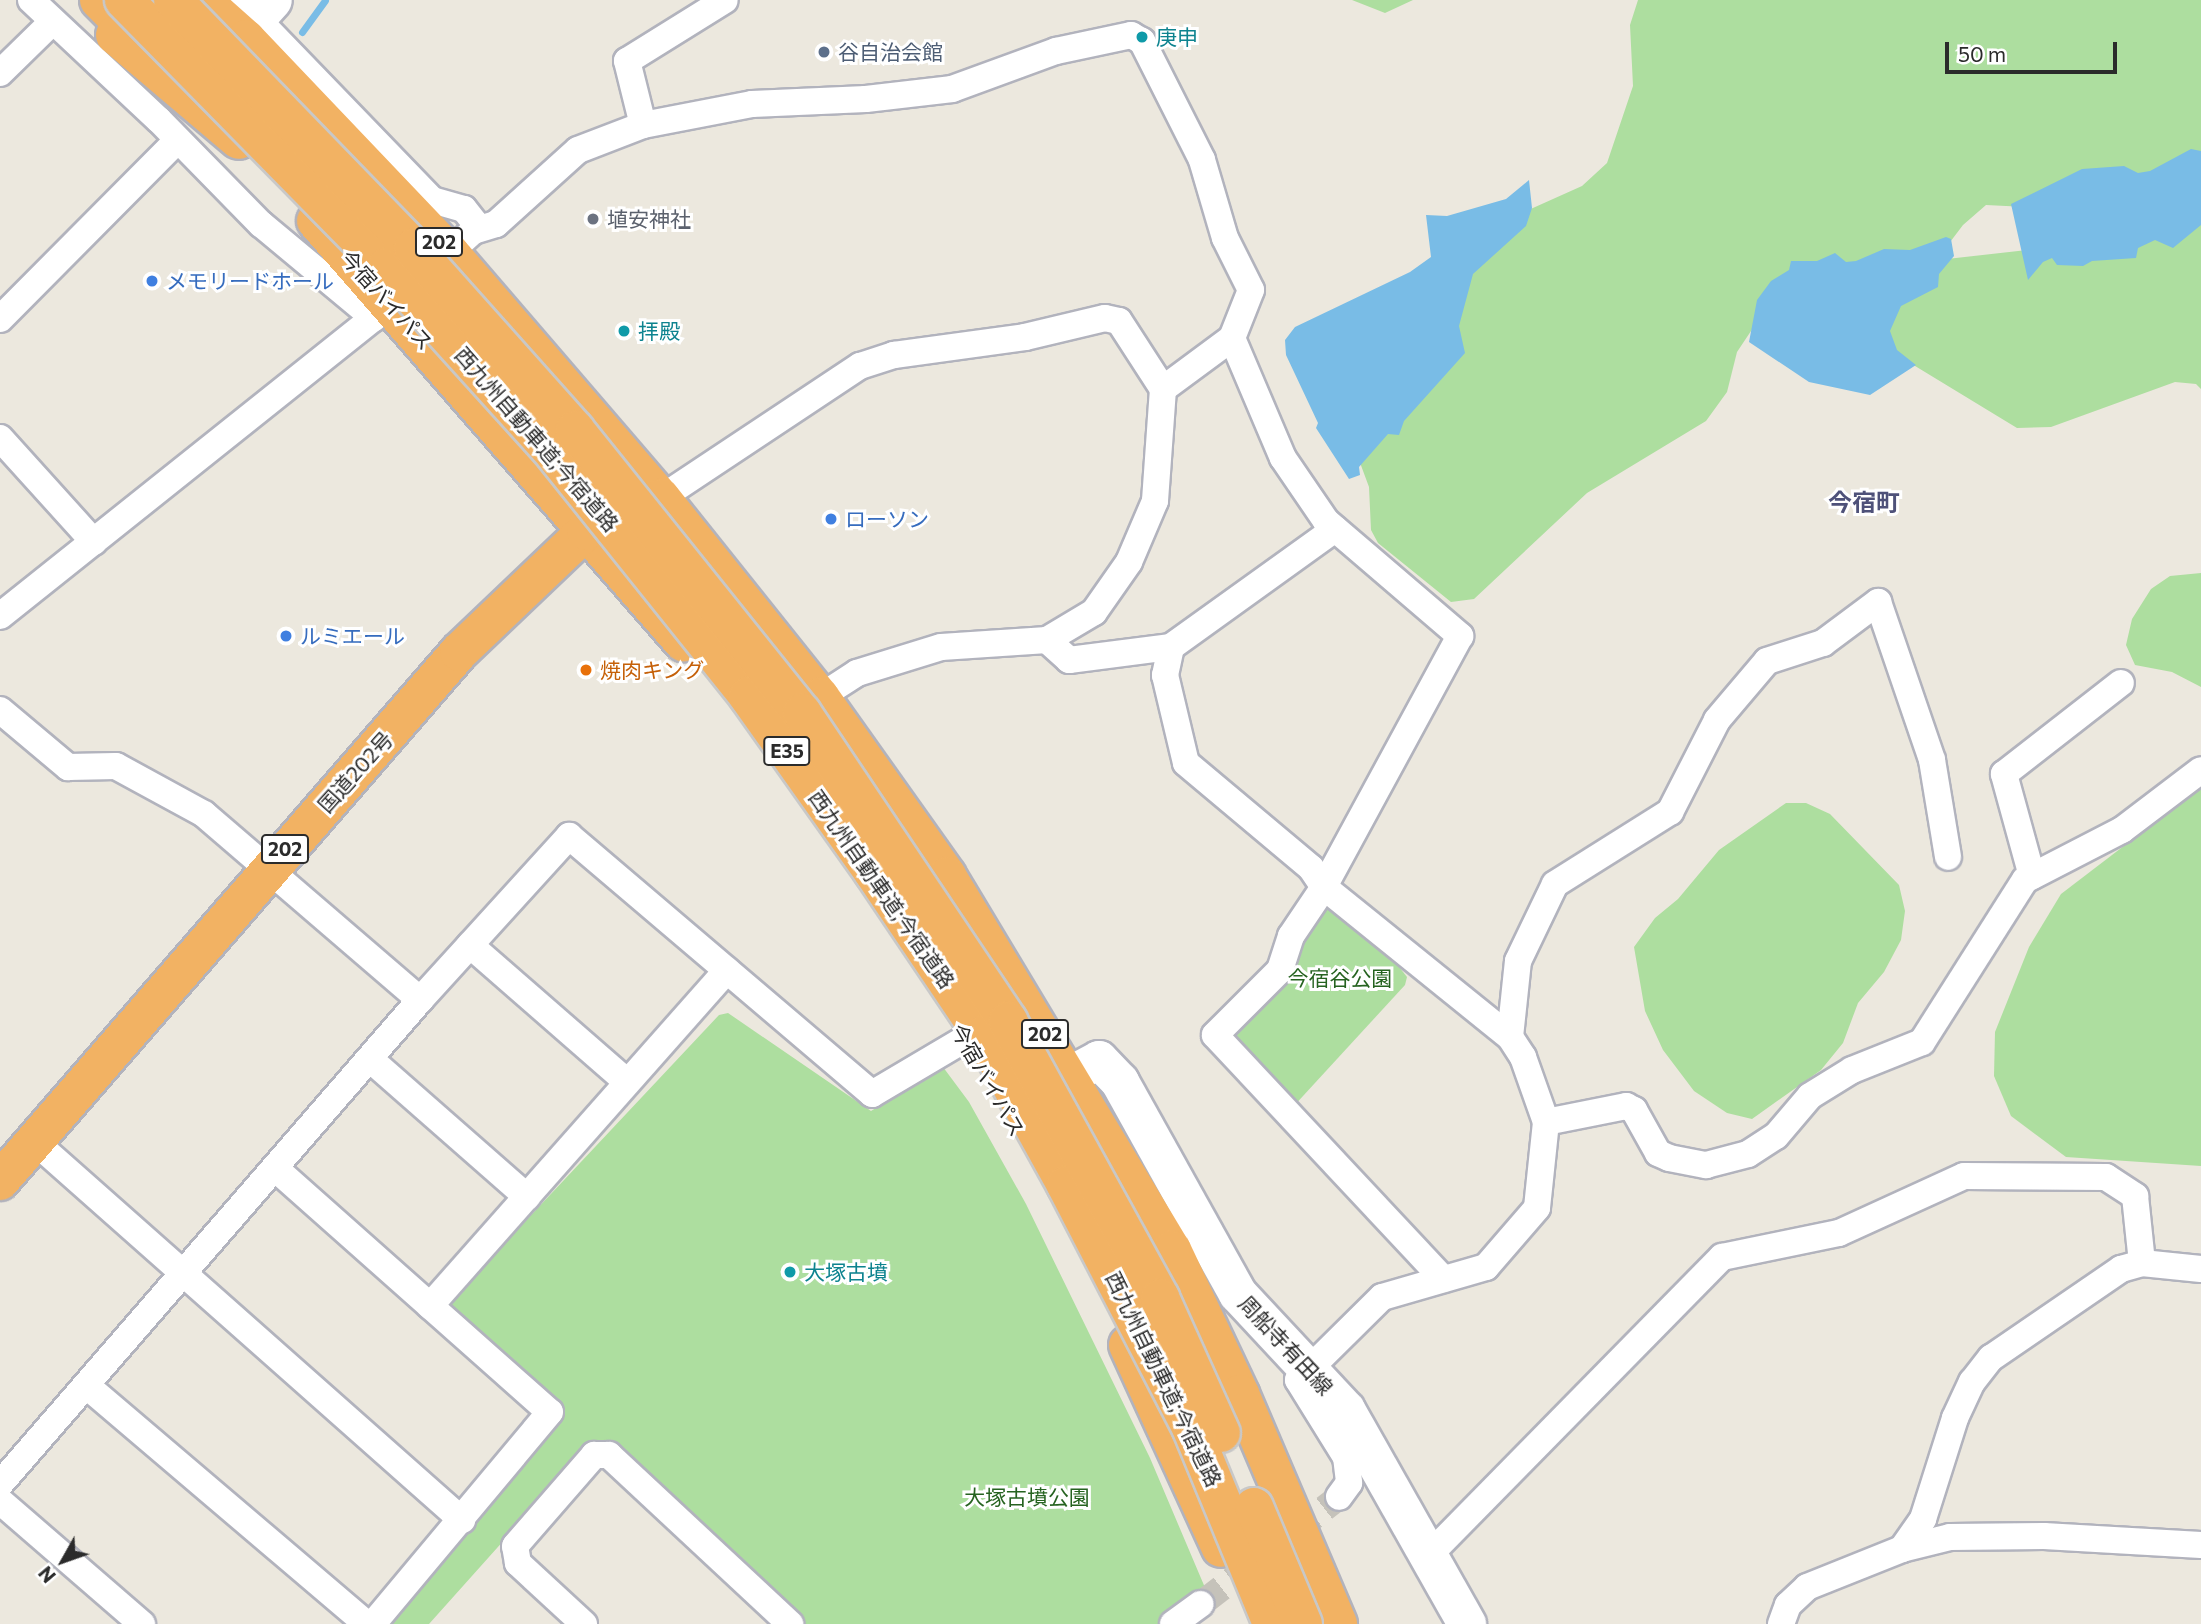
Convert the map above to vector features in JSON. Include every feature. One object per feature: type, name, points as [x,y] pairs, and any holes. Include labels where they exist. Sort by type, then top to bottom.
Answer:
[{"type":"highway","name":"今宿バイパス","points":[[99,0],[239,140],[383,311],[586,531],[688,648],[793,779],[965,1039],[1064,1214],[1171,1432],[1252,1624]]},
{"type":"highway","name":"西九州自動車道;今宿道路","points":[[124,0],[376,257],[548,446],[748,696],[865,861],[983,1035],[1073,1198],[1191,1427],[1272,1624]]},
{"type":"highway","name":"西九州自動車道;今宿道路","points":[[173,0],[413,248],[575,430],[817,734],[1008,1021],[1095,1171],[1160,1297],[1303,1624]]},
{"type":"highway","name":"202","points":[[202,0],[253,14],[461,242],[820,697],[947,876],[1172,1250],[1240,1394],[1338,1624]]},
{"type":"highway","points":[[208,0],[253,14]]},
{"type":"highway","points":[[63,11],[239,140]]},
{"type":"highway","name":"国道202号","points":[[0,1181],[270,866],[459,652],[586,531],[661,498]]},
{"type":"main road","name":"周船寺有田線","points":[[1069,1076],[1099,1060],[1120,1082],[1238,1293],[1346,1410],[1467,1624]]},
{"type":"street","points":[[31,0],[63,11],[178,140],[261,224],[383,311]]},
{"type":"street","points":[[643,125],[627,61],[725,0]]},
{"type":"street","points":[[0,73],[63,11]]},
{"type":"street","points":[[0,616],[383,311],[461,242],[496,224],[578,150],[643,125],[752,104],[866,99],[952,89],[1056,51],[1131,35],[1142,41],[1202,160],[1225,238],[1251,290],[1232,338],[1163,389]]},
{"type":"street","points":[[0,319],[178,140]]},
{"type":"street","points":[[661,498],[860,366],[894,355],[1013,339],[1105,318],[1119,321],[1163,389],[1155,501],[1129,562],[1094,612],[1047,640],[941,647],[857,673],[820,697]]},
{"type":"street","points":[[1232,338],[1283,458],[1335,529],[1460,636],[1324,887],[1291,936],[1280,970],[1215,1035],[1443,1279]]},
{"type":"street","points":[[0,438],[94,542]]},
{"type":"street","points":[[1047,640],[1069,660],[1171,647],[1335,529]]},
{"type":"street","points":[[1510,1037],[1518,961],[1555,884],[1671,812],[1717,720],[1767,661],[1823,643],[1878,602],[1932,760],[1948,857]]},
{"type":"street","points":[[1171,647],[1165,675],[1186,764],[1311,868],[1324,887],[1510,1037],[1523,1058],[1546,1122],[1537,1208],[1486,1266],[1382,1297],[1298,1380],[1346,1457],[1349,1483],[1339,1497]]},
{"type":"street","points":[[2032,876],[2004,774],[2120,683]]},
{"type":"street","points":[[0,710],[68,767],[116,766],[204,814],[270,866],[420,1000]]},
{"type":"street","points":[[1546,1122],[1626,1106],[1634,1110],[1658,1153],[1669,1158],[1706,1165],[1748,1154],[1776,1136],[1810,1096],[1852,1070],[1922,1042],[2025,880],[2122,830],[2201,770]]},
{"type":"street","points":[[0,1484],[183,1278],[420,1000],[569,836],[872,1094],[965,1039]]},
{"type":"street","points":[[470,945],[626,1081]]},
{"type":"street","points":[[430,1306],[626,1081],[727,970]]},
{"type":"street","points":[[370,1059],[527,1196]]},
{"type":"street","points":[[34,1141],[183,1278],[462,1520]]},
{"type":"street","points":[[276,1169],[550,1412],[373,1624]]},
{"type":"street","points":[[1429,1555],[1722,1256],[1839,1233],[1964,1176],[2106,1177],[2135,1196],[2142,1263]]},
{"type":"street","points":[[1902,1549],[1923,1519],[1961,1406],[1991,1358],[2122,1269],[2142,1263],[2201,1269]]},
{"type":"street","points":[[87,1386],[367,1624]]},
{"type":"street","points":[[584,1624],[518,1563],[515,1546],[594,1455],[609,1455],[790,1624]]},
{"type":"street","points":[[0,1501],[142,1624]]},
{"type":"street","points":[[1781,1624],[1788,1605],[1807,1587],[1902,1549],[1964,1537],[2201,1545]]},
{"type":"street","points":[[1173,1624],[1201,1604]]},
{"type":"green space","points":[[1352,0],[1413,0],[1385,13]]},
{"type":"green space","points":[[1638,0],[2201,0],[2201,166],[2026,207],[1986,205],[1963,225],[1938,258],[1775,295],[1737,352],[1727,392],[1706,421],[1587,493],[1474,599],[1451,602],[1378,543],[1371,530],[1369,487],[1359,460],[1451,332],[1469,266],[1524,212],[1582,186],[1607,163],[1633,86],[1630,25]]},
{"type":"green space","points":[[2201,204],[2201,389],[2196,384],[2175,382],[2051,427],[2017,428],[1897,355],[1885,332],[1898,302],[1947,259],[2027,250]]},
{"type":"green space","points":[[2201,573],[2201,687],[2172,672],[2135,665],[2126,645],[2132,619],[2151,589],[2170,576]]},
{"type":"green space","points":[[2201,787],[2201,1166],[2066,1157],[2011,1116],[1994,1076],[1995,1032],[2029,947],[2061,894]]},
{"type":"green space","points":[[1786,803],[1806,803],[1830,814],[1899,885],[1905,911],[1901,940],[1884,972],[1858,1003],[1843,1043],[1821,1070],[1752,1119],[1727,1113],[1694,1091],[1663,1050],[1645,1011],[1634,947],[1655,918],[1678,899],[1719,850]]},
{"type":"green space","name":"今宿谷公園","points":[[1330,903],[1381,944],[1407,977],[1405,985],[1292,1108],[1231,1040],[1233,1031],[1317,909]]},
{"type":"green space","name":"大塚古墳公園","points":[[728,1013],[871,1111],[943,1067],[969,1102],[1026,1204],[1150,1458],[1206,1590],[1159,1624],[798,1624],[589,1445],[429,1624],[389,1624],[560,1423],[561,1402],[451,1307],[452,1298],[514,1226],[518,1229],[719,1015]]},
{"type":"water","points":[[2191,149],[2201,151],[2201,225],[2173,248],[2155,240],[2138,248],[2136,258],[2092,261],[2083,266],[2057,265],[2052,258],[2043,262],[2028,280],[2011,204],[2082,169],[2124,166],[2138,173],[2150,171]]},
{"type":"water","points":[[1529,180],[1532,208],[1526,226],[1473,274],[1459,326],[1465,353],[1404,421],[1399,435],[1388,434],[1359,467],[1360,475],[1349,479],[1316,428],[1318,423],[1286,355],[1285,340],[1295,327],[1410,272],[1431,257],[1426,215],[1447,216],[1506,199]]},
{"type":"water","points":[[1946,237],[1951,239],[1954,256],[1939,274],[1938,287],[1901,306],[1890,331],[1897,350],[1916,365],[1870,395],[1809,382],[1749,342],[1757,300],[1771,281],[1789,270],[1791,261],[1817,261],[1835,253],[1846,262],[1856,261],[1884,249],[1910,250]]},
{"type":"waterway","points":[[302,32],[325,0]]},
{"type":"tunnel","points":[[1201,1604],[1339,1497]]},
{"type":"place","name":"庚申","points":[[1142,37]]},
{"type":"place","name":"谷自治会館","points":[[824,52]]},
{"type":"place","name":"埴安神社","points":[[593,219]]},
{"type":"place","name":"メモリードホール","points":[[152,281]]},
{"type":"place","name":"拝殿","points":[[624,331]]},
{"type":"place","name":"ローソン","points":[[831,519]]},
{"type":"place","name":"ルミエール","points":[[286,636]]},
{"type":"place","name":"焼肉キング","points":[[586,670]]},
{"type":"place","name":"大塚古墳","points":[[790,1272]]},
{"type":"district","name":"今宿町","points":[[1864,502]]}]
